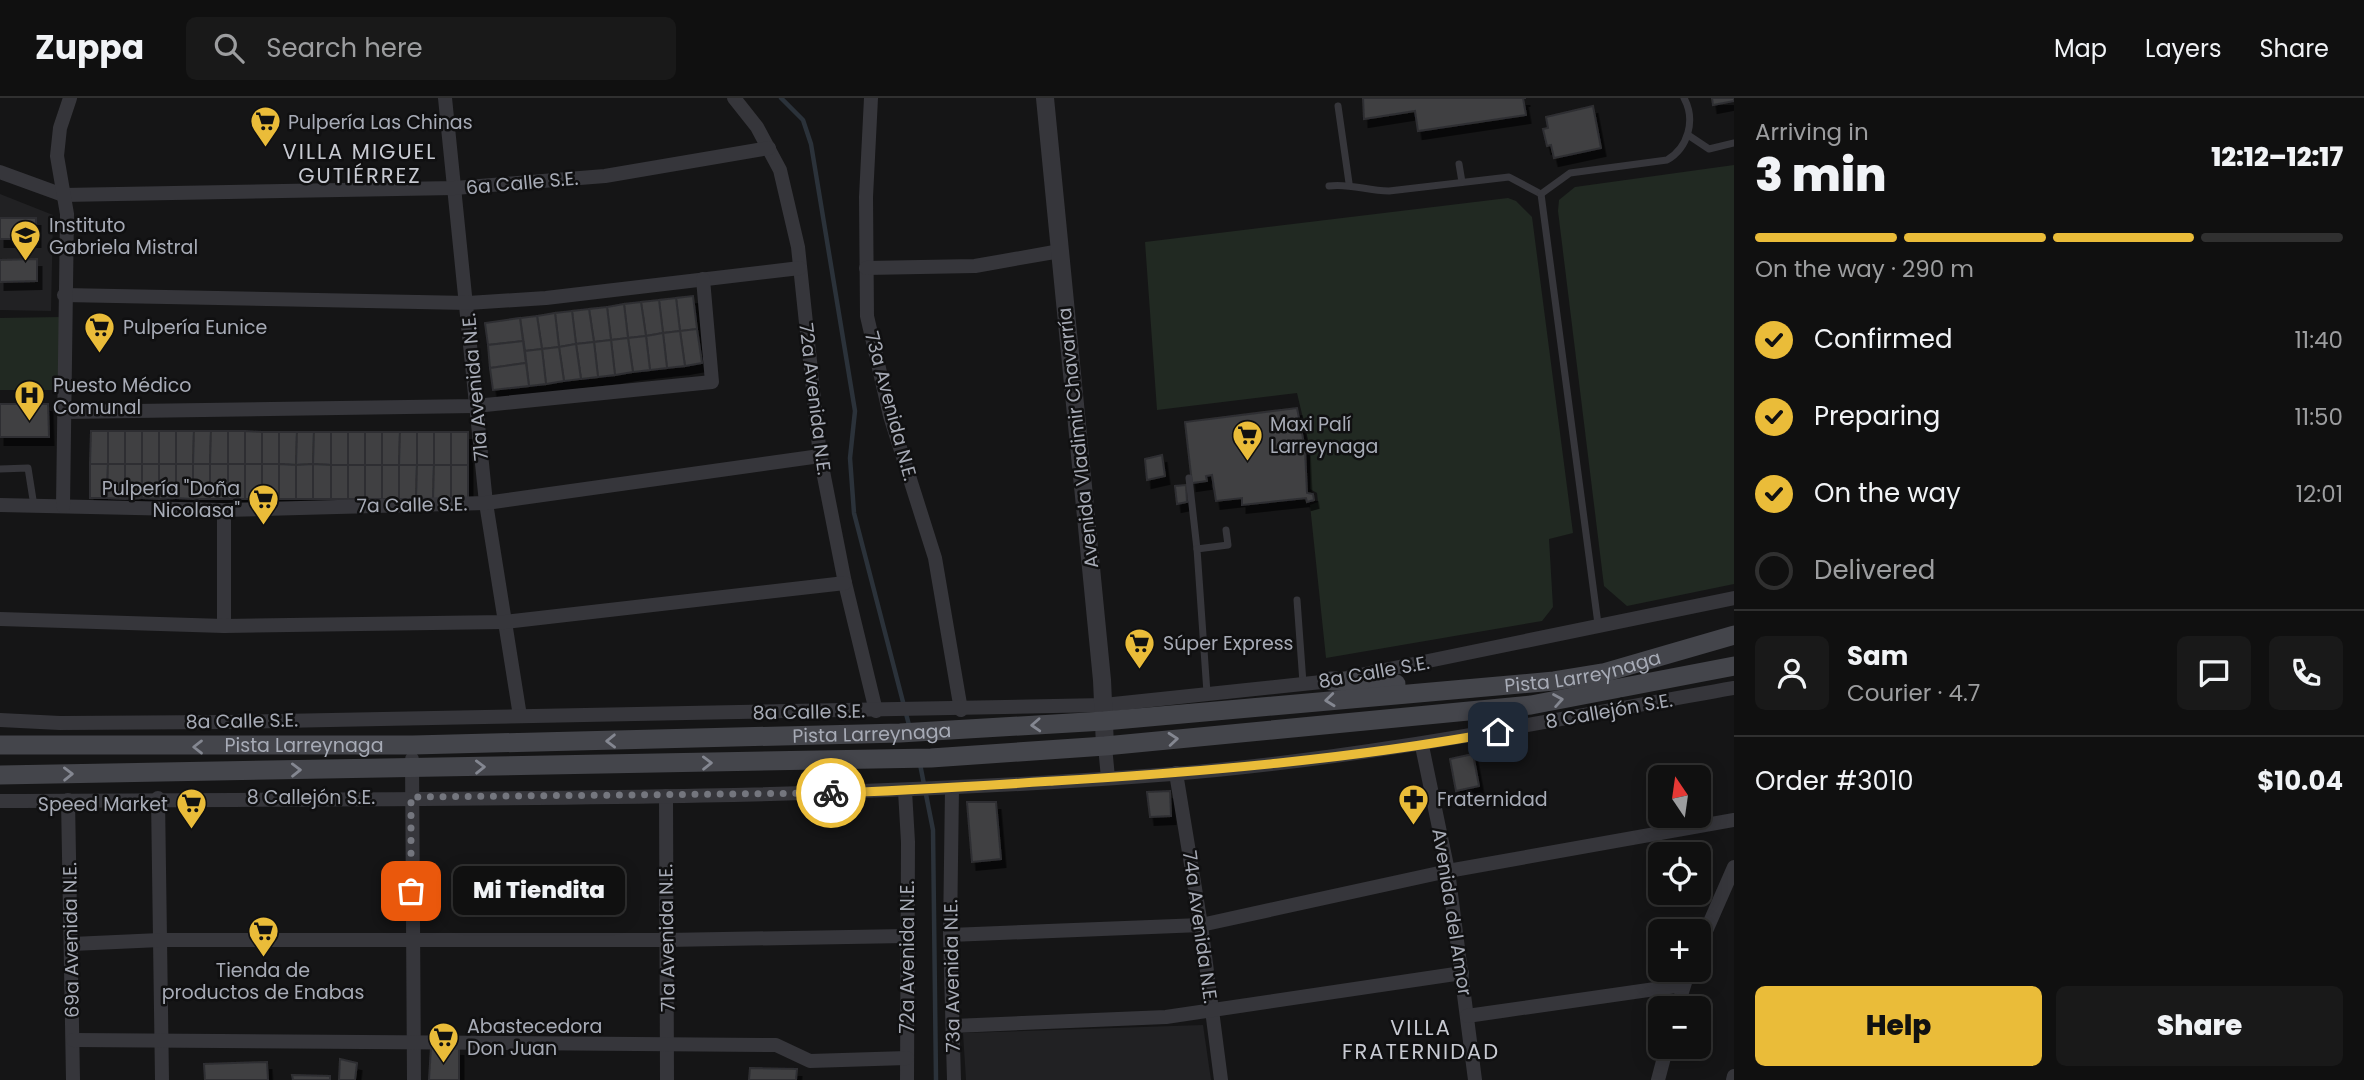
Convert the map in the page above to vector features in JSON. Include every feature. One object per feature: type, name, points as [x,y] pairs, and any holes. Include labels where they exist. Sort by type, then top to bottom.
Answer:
[{"type":"main road","name":"Pista Larreynaga","points":[[0,745],[413,745],[900,733],[1104,713],[1460,688],[1591,675],[1734,635]]},
{"type":"main road","name":"Pista Larreynaga","points":[[0,775],[931,758],[1105,746],[1531,705],[1734,666]]},
{"type":"main road","points":[[1331,681],[1460,688]]},
{"type":"street","points":[[64,506],[66,214],[58,146],[60,128],[71,98]]},
{"type":"street","name":"71a Avenida N.E.","points":[[445,98],[468,303],[475,406],[486,503],[520,716]]},
{"type":"street","name":"72a Avenida N.E.","points":[[734,98],[757,127],[780,170],[800,268],[820,456],[845,583],[883,711]]},
{"type":"street","name":"73a Avenida N.E.","points":[[871,98],[867,316],[890,416],[934,558],[961,710]]},
{"type":"street","name":"Avenida Vladimir Chavarría","points":[[1045,98],[1108,778]]},
{"type":"street","name":"6a Calle S.E.","points":[[63,195],[455,188],[605,176],[769,148]]},
{"type":"street","points":[[0,172],[63,195]]},
{"type":"street","points":[[866,268],[975,266],[1060,251]]},
{"type":"street","points":[[64,295],[468,303],[546,298],[800,268]]},
{"type":"street","points":[[65,412],[475,406],[712,382],[703,279]]},
{"type":"street","name":"7a Calle S.E.","points":[[0,505],[224,510],[486,503],[820,456]]},
{"type":"street","points":[[224,510],[224,626]]},
{"type":"street","points":[[0,619],[224,626],[505,622],[845,583]]},
{"type":"street","name":"8a Calle S.E.","points":[[0,720],[60,723],[197,722],[929,709],[1104,713],[1207,693],[1331,681],[1734,598]]},
{"type":"street","name":"8 Callejón S.E.","points":[[0,801],[666,796],[914,791],[1175,774],[1422,746],[1734,688]]},
{"type":"street","points":[[413,745],[411,797],[414,1080]]},
{"type":"street","name":"Avenida del Amor","points":[[1422,746],[1448,871],[1475,1080]]},
{"type":"street","name":"74a Avenida N.E.","points":[[1175,774],[1201,925],[1221,1080]]},
{"type":"street","name":"73a Avenida N.E.","points":[[947,788],[954,1080]]},
{"type":"street","name":"72a Avenida N.E.","points":[[907,1080],[908,842],[914,791]]},
{"type":"street","name":"71a Avenida N.E.","points":[[666,796],[667,1080]]},
{"type":"street","points":[[158,798],[162,1080]]},
{"type":"street","name":"69a Avenida N.E.","points":[[68,800],[73,1080]]},
{"type":"street","points":[[950,935],[1201,925],[1448,871],[1734,820]]},
{"type":"street","points":[[1711,920],[1734,867]]},
{"type":"street","points":[[72,944],[160,940],[666,940],[906,936]]},
{"type":"street","points":[[953,1026],[1166,1017],[1462,973]]},
{"type":"street","points":[[1680,996],[1684,982]]},
{"type":"street","points":[[1467,1016],[1683,985]]},
{"type":"street","points":[[73,1040],[776,1045],[810,1061],[907,1058]]},
{"type":"street","points":[[1658,1080],[1664,1059]]},
{"type":"lane","points":[[1541,194],[1570,173],[1667,160],[1677,155],[1688,135],[1690,112],[1684,98]]},
{"type":"lane","points":[[1338,106],[1349,183]]},
{"type":"lane","points":[[1688,135],[1709,149],[1734,143]]},
{"type":"lane","points":[[1459,164],[1462,182]]},
{"type":"lane","points":[[1329,186],[1349,183],[1372,191],[1389,191],[1509,177],[1541,194]]},
{"type":"lane","points":[[1541,194],[1598,624]]},
{"type":"lane","points":[[0,469],[28,468],[34,506]]},
{"type":"lane","points":[[1189,478],[1207,693]]},
{"type":"lane","points":[[1197,549],[1228,545],[1226,530]]},
{"type":"lane","points":[[1297,600],[1303,684]]},
{"type":"shaded area","points":[[1734,165],[1734,584],[1627,606],[1604,586],[1558,211],[1559,200],[1575,187]]},
{"type":"shaded area","name":"Instituto Gabriela Mistral","points":[[0,194],[53,215],[51,311],[0,310]]},
{"type":"shaded area","points":[[1508,198],[1516,201],[1532,217],[1573,533],[1549,539],[1553,607],[1542,621],[1326,658],[1310,505],[1318,502],[1317,493],[1310,489],[1310,448],[1297,393],[1157,410],[1145,242]]},
{"type":"shaded area","points":[[61,317],[62,390],[0,390],[0,318]]},
{"type":"shaded area","points":[[1203,1025],[1211,1080],[966,1080],[963,1033]]},
{"type":"building","points":[[1363,98],[1523,98],[1526,115],[1418,131],[1415,111],[1364,119]]},
{"type":"building","points":[[1712,98],[1734,98],[1734,101],[1713,105]]},
{"type":"building","points":[[1593,106],[1601,148],[1554,158],[1551,145],[1547,146],[1543,129],[1548,128],[1546,117]]},
{"type":"building","points":[[0,218],[36,218],[36,239],[0,239]]},
{"type":"building","points":[[37,259],[37,281],[0,282],[0,260]]},
{"type":"building","points":[[693,296],[697,329],[680,331],[676,298]]},
{"type":"building","points":[[676,298],[680,331],[663,333],[659,300]]},
{"type":"building","points":[[659,300],[663,333],[646,336],[641,302]]},
{"type":"building","points":[[641,302],[646,336],[628,338],[624,304]]},
{"type":"building","points":[[624,304],[628,338],[611,340],[607,307]]},
{"type":"building","points":[[607,307],[611,340],[594,342],[589,309]]},
{"type":"building","points":[[589,309],[594,342],[576,344],[572,311]]},
{"type":"building","points":[[572,311],[576,344],[559,347],[555,313]]},
{"type":"building","points":[[555,313],[559,347],[542,349],[537,316]]},
{"type":"building","points":[[537,316],[542,349],[525,351],[520,318]]},
{"type":"building","points":[[520,318],[523,341],[488,345],[485,323]]},
{"type":"building","points":[[697,329],[702,363],[685,366],[680,331]]},
{"type":"building","points":[[680,331],[685,366],[667,368],[663,333]]},
{"type":"building","points":[[663,333],[667,368],[650,370],[646,336]]},
{"type":"building","points":[[646,336],[650,370],[633,372],[628,338]]},
{"type":"building","points":[[628,338],[633,372],[615,375],[611,340]]},
{"type":"building","points":[[611,340],[615,375],[598,377],[594,342]]},
{"type":"building","points":[[523,341],[526,363],[490,368],[488,345]]},
{"type":"building","points":[[594,342],[598,377],[581,379],[576,344]]},
{"type":"building","points":[[576,344],[581,379],[564,381],[559,347]]},
{"type":"building","points":[[559,347],[564,381],[546,384],[542,349]]},
{"type":"building","points":[[542,349],[546,384],[529,386],[525,351]]},
{"type":"building","points":[[526,363],[529,386],[493,390],[490,368]]},
{"type":"building","points":[[0,404],[48,404],[49,437],[0,437]]},
{"type":"building","name":"Maxi Palí Larreynaga","points":[[1297,408],[1305,449],[1307,493],[1313,494],[1314,500],[1307,502],[1306,498],[1242,505],[1242,498],[1216,501],[1212,475],[1206,476],[1207,481],[1192,483],[1185,422]]},
{"type":"building","points":[[91,431],[108,431],[108,464],[90,464]]},
{"type":"building","points":[[108,431],[125,431],[125,464],[108,464]]},
{"type":"building","points":[[125,431],[142,431],[142,464],[125,464]]},
{"type":"building","points":[[142,431],[159,431],[159,464],[142,464]]},
{"type":"building","points":[[159,431],[176,431],[176,464],[159,464]]},
{"type":"building","points":[[176,431],[194,431],[193,464],[176,464]]},
{"type":"building","points":[[194,431],[211,431],[210,464],[193,464]]},
{"type":"building","points":[[211,431],[228,431],[228,464],[210,464]]},
{"type":"building","points":[[228,431],[245,431],[245,464],[228,464]]},
{"type":"building","points":[[245,431],[262,432],[262,464],[245,464]]},
{"type":"building","points":[[262,432],[279,432],[279,464],[262,464]]},
{"type":"building","points":[[279,432],[297,432],[296,465],[279,464]]},
{"type":"building","points":[[297,432],[314,432],[313,464],[296,465]]},
{"type":"building","points":[[314,432],[331,432],[331,465],[313,464]]},
{"type":"building","points":[[331,432],[348,432],[348,465],[331,465]]},
{"type":"building","points":[[348,432],[365,432],[365,465],[348,465]]},
{"type":"building","points":[[365,432],[382,432],[382,465],[365,465]]},
{"type":"building","points":[[382,432],[400,432],[399,465],[382,465]]},
{"type":"building","points":[[400,432],[417,432],[417,465],[399,465]]},
{"type":"building","points":[[417,432],[434,432],[434,465],[417,465]]},
{"type":"building","points":[[434,432],[451,432],[451,465],[434,465]]},
{"type":"building","points":[[451,432],[468,432],[468,465],[451,465]]},
{"type":"building","points":[[1162,455],[1165,476],[1147,480],[1145,459]]},
{"type":"building","points":[[90,464],[108,464],[107,498],[90,498]]},
{"type":"building","points":[[108,464],[125,464],[125,499],[107,498]]},
{"type":"building","points":[[125,464],[142,464],[142,498],[125,499]]},
{"type":"building","points":[[142,464],[159,464],[159,499],[142,498]]},
{"type":"building","points":[[159,464],[176,464],[176,498],[159,499]]},
{"type":"building","points":[[176,464],[193,464],[193,499],[176,498]]},
{"type":"building","points":[[193,464],[210,464],[210,499],[193,499]]},
{"type":"building","points":[[210,464],[228,464],[228,499],[210,499]]},
{"type":"building","points":[[228,464],[245,464],[245,499],[228,499]]},
{"type":"building","points":[[245,464],[262,464],[262,499],[245,499]]},
{"type":"building","points":[[262,464],[279,464],[279,499],[262,499]]},
{"type":"building","points":[[279,464],[296,465],[296,499],[279,499]]},
{"type":"building","points":[[313,464],[313,499],[296,499],[296,465]]},
{"type":"building","points":[[313,464],[331,465],[331,499],[313,499]]},
{"type":"building","points":[[331,465],[348,465],[348,499],[331,499]]},
{"type":"building","points":[[348,465],[365,465],[365,499],[348,499]]},
{"type":"building","points":[[365,465],[382,465],[382,499],[365,499]]},
{"type":"building","points":[[382,465],[399,465],[399,499],[382,499]]},
{"type":"building","points":[[399,465],[417,465],[416,499],[399,499]]},
{"type":"building","points":[[417,465],[434,465],[433,499],[416,499]]},
{"type":"building","points":[[434,465],[451,465],[451,499],[433,499]]},
{"type":"building","points":[[451,465],[468,465],[468,499],[451,499]]},
{"type":"building","points":[[1186,485],[1187,502],[1177,504],[1175,486]]},
{"type":"building","points":[[1473,754],[1479,786],[1456,791],[1450,759]]},
{"type":"building","points":[[1170,791],[1171,816],[1150,817],[1147,792]]},
{"type":"building","points":[[967,802],[996,802],[1001,859],[972,862]]},
{"type":"building","name":"Abastecedora Don Juan","points":[[431,1047],[459,1048],[459,1080],[429,1080]]},
{"type":"building","points":[[340,1059],[357,1063],[355,1080],[339,1080]]},
{"type":"building","points":[[267,1062],[268,1080],[205,1080],[204,1064]]},
{"type":"building","points":[[750,1068],[797,1069],[796,1080],[749,1080]]},
{"type":"building","points":[[292,1075],[330,1076],[330,1080],[293,1080]]},
{"type":"waterway","points":[[781,98],[803,120],[811,144],[855,411],[850,458],[854,513],[910,729]]},
{"type":"waterway","points":[[920,764],[933,830],[936,1080]]},
{"type":"way so far","points":[[411,891],[411,797],[831,793]]},
{"type":"place","name":"Pulpería Las Chinas","points":[[265,149]]},
{"type":"place","name":"Instituto Gabriela Mistral","points":[[26,263]]},
{"type":"place","name":"Pulpería Eunice","points":[[100,354]]},
{"type":"place","name":"Puesto Médico Comunal","points":[[30,423]]},
{"type":"place","name":"Maxi Palí Larreynaga","points":[[1247,462]]},
{"type":"place","name":"Pulpería \"Doña Nicolasa\"","points":[[263,526]]},
{"type":"place","name":"Súper Express","points":[[1140,670]]},
{"type":"place","name":"Fraternidad","points":[[1414,826]]},
{"type":"place","name":"Speed Market","points":[[191,831]]},
{"type":"place","name":"Mi Tiendita","points":[[411,891]]},
{"type":"place","name":"Tienda de productos de Enabas","points":[[263,958]]},
{"type":"place","name":"Abastecedora Don Juan","points":[[444,1064]]},
{"type":"district","name":"VILLA MIGUEL GUTIÉRREZ","points":[[360,163]]},
{"type":"district","name":"VILLA FRATERNIDAD","points":[[1421,1039]]},
{"type":"route","points":[[831,793],[1175,774],[1422,746],[1498,732]]}]
